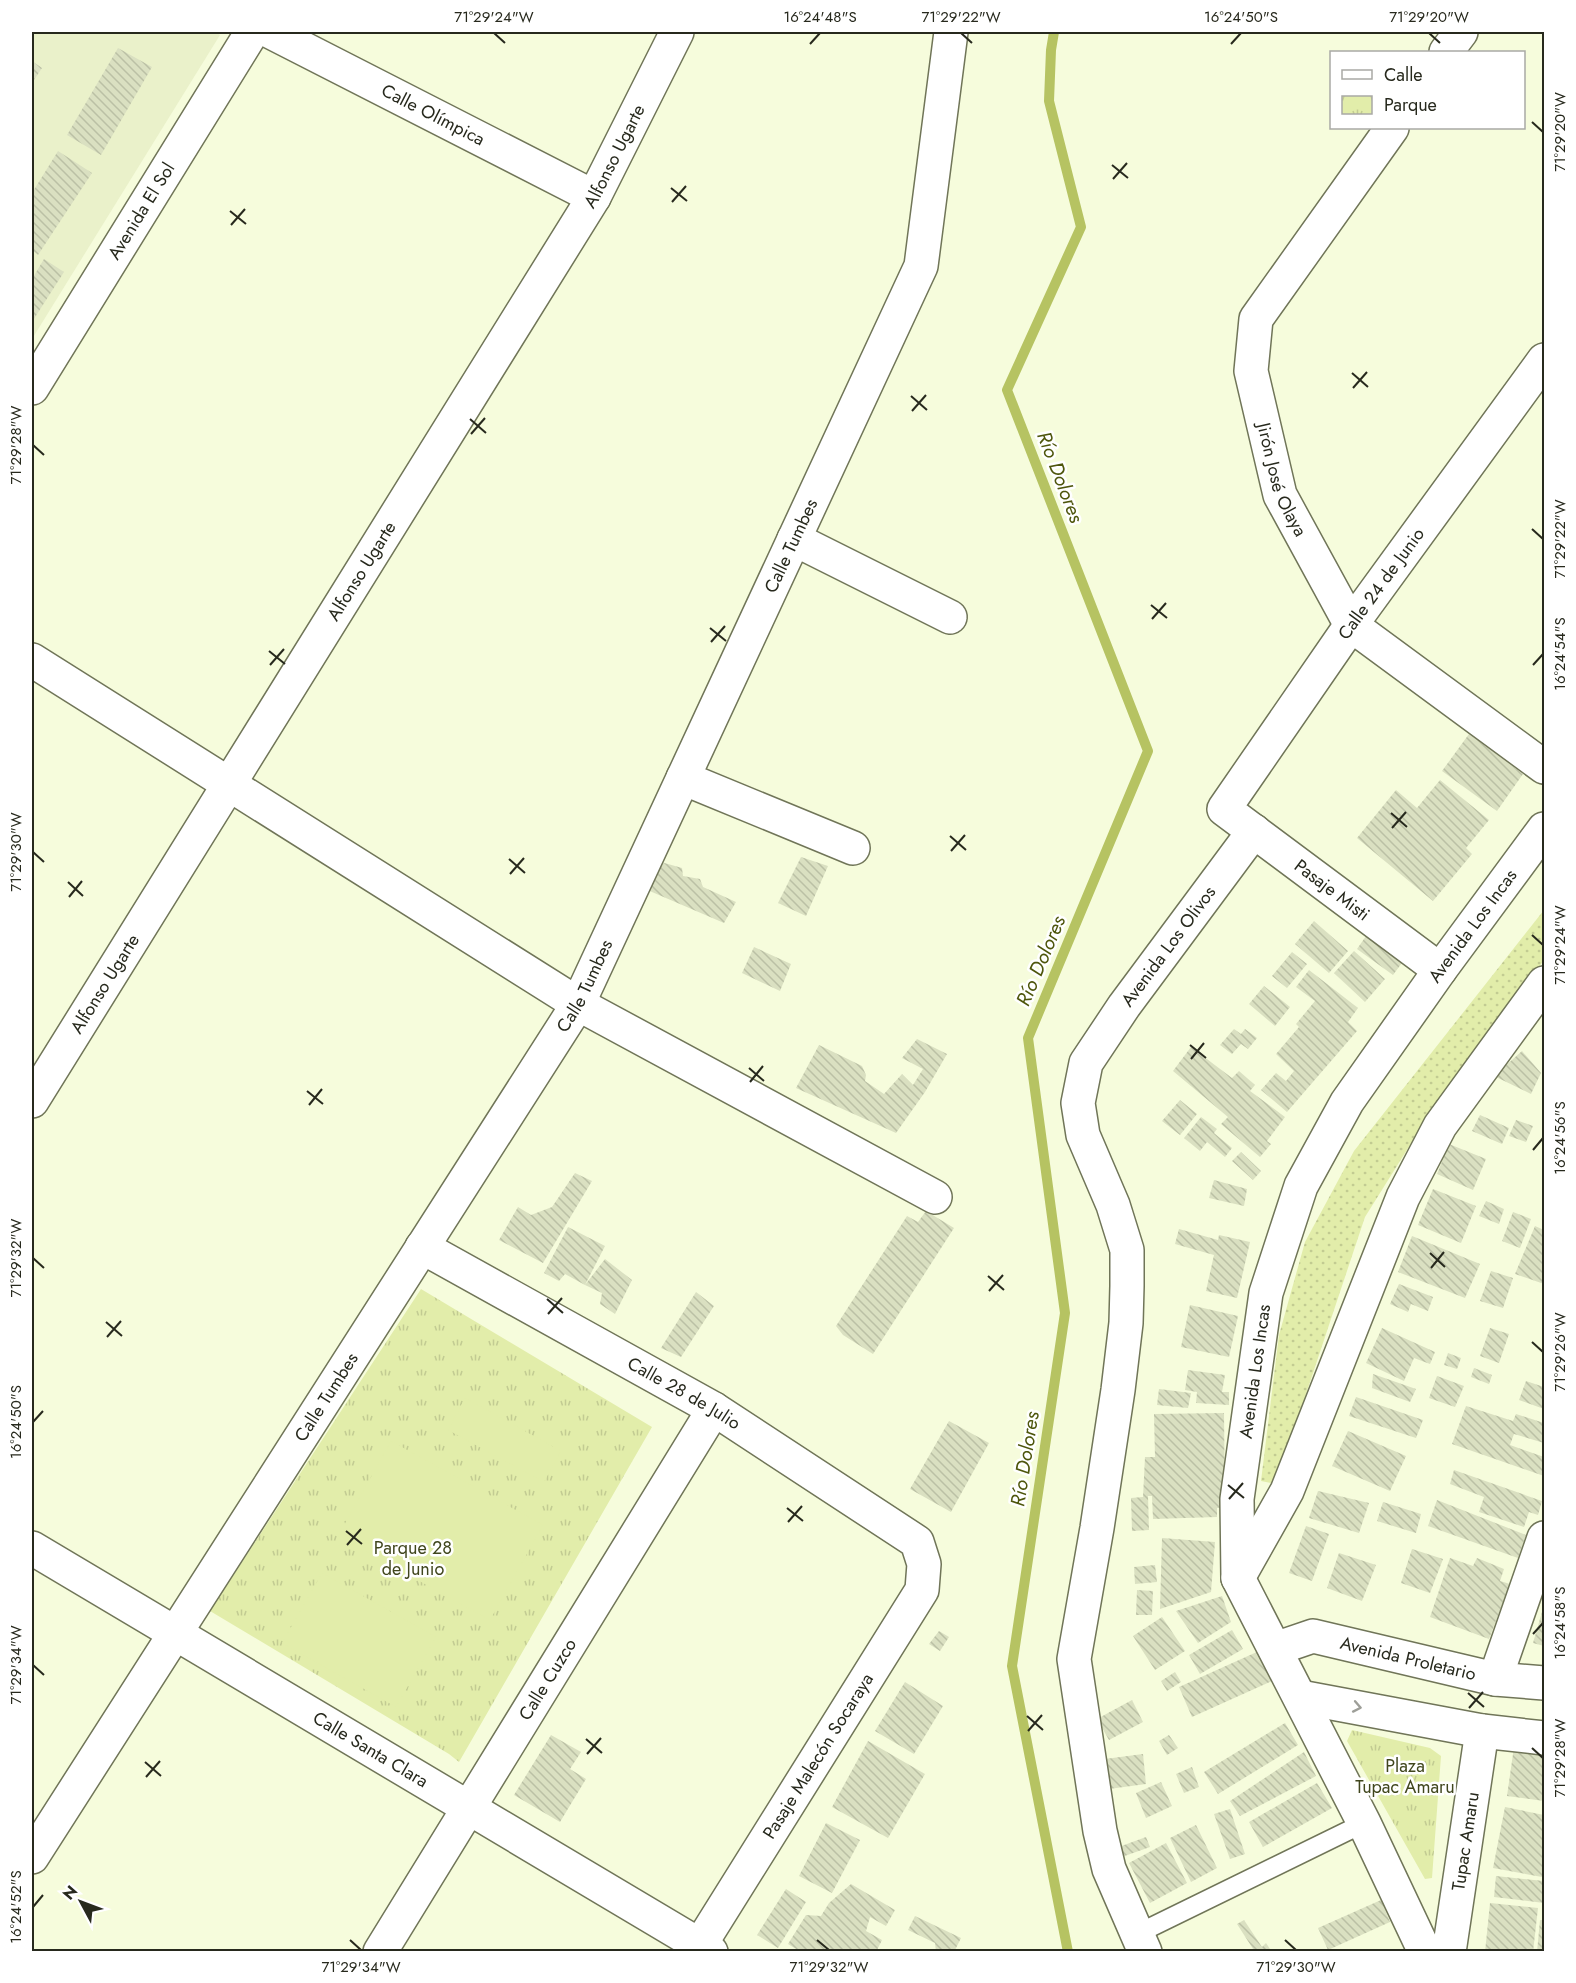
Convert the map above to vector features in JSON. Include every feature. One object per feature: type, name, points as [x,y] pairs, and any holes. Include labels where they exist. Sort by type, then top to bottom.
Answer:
[{"type":"street","name":"Avenida El Sol","points":[[32,388],[252,32]]},
{"type":"street","name":"Calle Olímpica","points":[[271,32],[594,197]]},
{"type":"street","name":"Alfonso Ugarte","points":[[32,1101],[594,197],[677,32]]},
{"type":"street","name":"Calle Tumbes","points":[[32,1857],[578,1004],[921,266],[951,32]]},
{"type":"street","points":[[1447,51],[1461,32]]},
{"type":"street","name":"Jirón José Olaya","points":[[1391,129],[1256,319],[1251,371],[1280,495],[1351,625],[1545,768]]},
{"type":"street","name":"Calle 24 de Junio","points":[[1224,810],[1351,625],[1545,360]]},
{"type":"street","points":[[794,539],[950,617]]},
{"type":"street","points":[[32,660],[578,1004],[935,1197]]},
{"type":"street","points":[[683,778],[853,848]]},
{"type":"street","name":"Pasaje Misti","points":[[1224,810],[1440,970]]},
{"type":"street","name":"Avenida Los Incas","points":[[1425,1952],[1364,1823],[1238,1578],[1237,1499],[1266,1293],[1300,1186],[1347,1102],[1440,970],[1545,829]]},
{"type":"street","name":"Avenida Los Olivos","points":[[1141,1942],[1109,1869],[1100,1831],[1074,1659],[1118,1390],[1126,1323],[1127,1286],[1127,1250],[1113,1205],[1083,1135],[1078,1103],[1086,1063],[1124,1006],[1254,831]]},
{"type":"street","points":[[1238,1578],[1287,1491],[1408,1187],[1440,1126],[1545,983]]},
{"type":"street","name":"Calle 28 de Julio","points":[[422,1247],[714,1408],[917,1542],[924,1564]]},
{"type":"street","name":"Calle Cuzco","points":[[380,1952],[714,1408]]},
{"type":"street","points":[[1495,1679],[1545,1539]]},
{"type":"street","name":"Calle Santa Clara","points":[[32,1548],[706,1948]]},
{"type":"street","name":"Pasaje Malecón Socaraya","points":[[706,1948],[922,1590],[924,1564]]},
{"type":"street","name":"Avenida Proletario","points":[[1275,1649],[1312,1636],[1495,1679],[1545,1683]]},
{"type":"street","points":[[1300,1697],[1482,1731],[1545,1738]]},
{"type":"street","name":"Tupac Amaru","points":[[1449,1952],[1482,1731]]},
{"type":"lane","points":[[1141,1942],[1364,1823]]},
{"type":"shaded area","points":[[32,32],[215,32],[220,35],[32,339]]},
{"type":"green space","points":[[1544,910],[1544,960],[1420,1129],[1365,1217],[1276,1484],[1261,1481],[1279,1335],[1305,1242],[1354,1151]]},
{"type":"green space","name":"Parque 28 de Junio","points":[[421,1289],[652,1427],[459,1762],[210,1611]]},
{"type":"green space","points":[[465,1398],[561,1451],[544,1482],[448,1430]]},
{"type":"green space","points":[[391,1441],[543,1525],[490,1620],[338,1536]]},
{"type":"green space","points":[[322,1573],[436,1637],[396,1707],[282,1643]]},
{"type":"green space","name":"Plaza Tupac Amaru","points":[[1352,1730],[1430,1748],[1441,1756],[1432,1878],[1425,1879],[1347,1741]]},
{"type":"building","points":[[118,48],[152,67],[101,155],[67,135]]},
{"type":"building","points":[[32,61],[42,68],[32,83]]},
{"type":"building","points":[[58,151],[92,173],[38,255],[32,250],[32,193]]},
{"type":"building","points":[[44,259],[64,272],[32,322],[32,279]]},
{"type":"building","points":[[1469,734],[1523,774],[1497,811],[1442,771]]},
{"type":"building","points":[[1440,780],[1489,820],[1466,848],[1472,854],[1433,901],[1357,838],[1396,790],[1417,808]]},
{"type":"building","points":[[801,857],[828,866],[806,916],[778,903]]},
{"type":"building","points":[[661,862],[682,868],[683,876],[700,879],[703,887],[736,902],[724,923],[645,889]]},
{"type":"building","points":[[1314,921],[1348,951],[1329,973],[1295,944]]},
{"type":"building","points":[[1373,926],[1410,952],[1393,975],[1357,949]]},
{"type":"building","points":[[754,947],[791,964],[780,991],[742,973]]},
{"type":"building","points":[[1354,951],[1385,979],[1365,1002],[1334,973]]},
{"type":"building","points":[[1292,952],[1307,964],[1287,988],[1272,976]]},
{"type":"building","points":[[1309,970],[1358,1008],[1348,1022],[1357,1031],[1287,1112],[1261,1090],[1276,1073],[1286,1081],[1294,1071],[1276,1054],[1299,1027],[1296,1024],[1315,1001],[1296,987]]},
{"type":"building","points":[[1264,986],[1290,1007],[1275,1026],[1249,1004]]},
{"type":"building","points":[[1234,1029],[1241,1034],[1245,1029],[1257,1038],[1248,1049],[1241,1044],[1232,1054],[1220,1045]]},
{"type":"building","points":[[917,1039],[947,1054],[925,1092],[896,1133],[796,1088],[819,1045],[862,1066],[866,1075],[865,1081],[884,1094],[902,1074],[913,1085],[923,1069],[902,1058]]},
{"type":"building","points":[[1191,1047],[1232,1078],[1239,1071],[1255,1085],[1250,1091],[1285,1117],[1267,1141],[1271,1144],[1260,1157],[1221,1124],[1228,1117],[1173,1071]]},
{"type":"building","points":[[1522,1051],[1541,1073],[1531,1094],[1494,1076]]},
{"type":"building","points":[[1180,1100],[1197,1114],[1180,1135],[1162,1121]]},
{"type":"building","points":[[1480,1115],[1509,1128],[1502,1144],[1472,1131]]},
{"type":"building","points":[[1201,1117],[1217,1129],[1214,1133],[1232,1148],[1225,1157],[1207,1142],[1200,1151],[1184,1138]]},
{"type":"building","points":[[1516,1120],[1533,1126],[1526,1142],[1509,1136]]},
{"type":"building","points":[[1449,1144],[1486,1159],[1473,1190],[1437,1174]]},
{"type":"building","points":[[1241,1152],[1261,1171],[1253,1180],[1232,1161]]},
{"type":"building","points":[[575,1173],[592,1181],[543,1263],[499,1240],[518,1207],[531,1215],[552,1207]]},
{"type":"building","points":[[1214,1180],[1247,1189],[1244,1206],[1209,1198]]},
{"type":"building","points":[[1433,1189],[1476,1206],[1461,1243],[1418,1225]]},
{"type":"building","points":[[1486,1201],[1504,1209],[1499,1224],[1479,1216]]},
{"type":"building","points":[[926,1211],[954,1228],[873,1354],[843,1335],[836,1326],[907,1216],[918,1222]]},
{"type":"building","points":[[1513,1212],[1531,1219],[1520,1248],[1502,1241]]},
{"type":"building","points":[[1535,1226],[1544,1230],[1544,1284],[1515,1274]]},
{"type":"building","points":[[568,1227],[605,1246],[585,1285],[565,1274],[559,1281],[544,1273]]},
{"type":"building","points":[[1179,1229],[1218,1240],[1219,1235],[1250,1242],[1237,1298],[1206,1291],[1214,1255],[1175,1244]]},
{"type":"building","points":[[1412,1236],[1480,1264],[1465,1298],[1398,1272]]},
{"type":"building","points":[[605,1259],[632,1280],[615,1314],[600,1304],[602,1293],[585,1285]]},
{"type":"building","points":[[1491,1271],[1513,1278],[1503,1308],[1480,1301]]},
{"type":"building","points":[[1399,1284],[1433,1297],[1428,1311],[1411,1304],[1408,1312],[1390,1304]]},
{"type":"building","points":[[696,1292],[714,1306],[681,1357],[661,1348]]},
{"type":"building","points":[[1190,1305],[1238,1316],[1229,1357],[1181,1347]]},
{"type":"building","points":[[1382,1328],[1435,1352],[1430,1364],[1414,1358],[1404,1381],[1366,1363]]},
{"type":"building","points":[[1490,1328],[1509,1334],[1499,1363],[1480,1356]]},
{"type":"building","points":[[1448,1353],[1461,1358],[1457,1369],[1444,1365]]},
{"type":"building","points":[[1474,1368],[1492,1375],[1489,1384],[1471,1377]]},
{"type":"building","points":[[1188,1370],[1225,1375],[1222,1392],[1229,1392],[1229,1405],[1196,1403],[1197,1392],[1185,1390]]},
{"type":"building","points":[[1373,1374],[1416,1389],[1410,1402],[1372,1388]]},
{"type":"building","points":[[1437,1376],[1464,1386],[1455,1407],[1429,1398]]},
{"type":"building","points":[[1526,1381],[1544,1387],[1544,1409],[1519,1400]]},
{"type":"building","points":[[1159,1389],[1191,1393],[1188,1408],[1157,1405]]},
{"type":"building","points":[[1356,1397],[1423,1420],[1416,1438],[1349,1416]]},
{"type":"building","points":[[1466,1406],[1513,1421],[1516,1414],[1544,1423],[1544,1443],[1514,1434],[1510,1445],[1544,1457],[1544,1476],[1452,1444]]},
{"type":"building","points":[[1224,1413],[1225,1508],[1217,1508],[1217,1517],[1153,1519],[1152,1496],[1148,1496],[1149,1530],[1132,1531],[1131,1498],[1143,1497],[1145,1457],[1155,1457],[1154,1414]]},
{"type":"building","points":[[949,1421],[989,1443],[951,1512],[910,1489]]},
{"type":"building","points":[[1348,1431],[1406,1456],[1390,1491],[1332,1466]]},
{"type":"building","points":[[1454,1470],[1542,1501],[1538,1515],[1529,1512],[1524,1527],[1479,1512],[1484,1497],[1450,1484]]},
{"type":"building","points":[[1318,1491],[1369,1503],[1359,1533],[1309,1518]]},
{"type":"building","points":[[1437,1500],[1526,1535],[1518,1558],[1428,1526]]},
{"type":"building","points":[[1383,1502],[1421,1514],[1416,1533],[1377,1521]]},
{"type":"building","points":[[1306,1526],[1329,1534],[1312,1581],[1289,1573]]},
{"type":"building","points":[[1162,1538],[1215,1542],[1211,1592],[1160,1609]]},
{"type":"building","points":[[1412,1549],[1443,1559],[1430,1593],[1401,1583]]},
{"type":"building","points":[[1339,1553],[1376,1565],[1362,1601],[1327,1588]]},
{"type":"building","points":[[1450,1558],[1473,1566],[1477,1558],[1504,1569],[1500,1581],[1510,1584],[1489,1639],[1430,1617]]},
{"type":"building","points":[[1155,1565],[1157,1582],[1135,1584],[1134,1567]]},
{"type":"building","points":[[1137,1590],[1153,1591],[1152,1615],[1136,1615]]},
{"type":"building","points":[[1222,1596],[1231,1622],[1198,1643],[1176,1611]]},
{"type":"building","points":[[1544,1605],[1544,1646],[1533,1643]]},
{"type":"building","points":[[1162,1617],[1185,1651],[1155,1670],[1133,1636]]},
{"type":"building","points":[[1232,1630],[1243,1649],[1200,1674],[1189,1655]]},
{"type":"building","points":[[939,1631],[949,1637],[940,1651],[929,1644]]},
{"type":"building","points":[[1259,1651],[1272,1681],[1192,1717],[1179,1687]]},
{"type":"building","points":[[1175,1672],[1181,1682],[1167,1691],[1161,1681]]},
{"type":"building","points":[[905,1682],[943,1706],[914,1754],[875,1731]]},
{"type":"building","points":[[1132,1700],[1143,1722],[1109,1740],[1097,1719]]},
{"type":"building","points":[[1285,1723],[1298,1745],[1218,1794],[1204,1772]]},
{"type":"building","points":[[551,1735],[581,1752],[570,1769],[586,1779],[560,1822],[514,1795]]},
{"type":"building","points":[[1169,1735],[1178,1748],[1167,1755],[1159,1741]]},
{"type":"building","points":[[868,1741],[925,1774],[888,1838],[832,1807]]},
{"type":"building","points":[[1514,1747],[1544,1751],[1544,1801],[1507,1796]]},
{"type":"building","points":[[1304,1752],[1316,1776],[1240,1816],[1230,1801]]},
{"type":"building","points":[[1143,1754],[1146,1784],[1109,1789],[1105,1759]]},
{"type":"building","points":[[1192,1767],[1199,1787],[1184,1793],[1176,1774]]},
{"type":"building","points":[[1161,1782],[1172,1806],[1146,1818],[1136,1793]]},
{"type":"building","points":[[1317,1783],[1332,1808],[1263,1847],[1249,1822]]},
{"type":"building","points":[[1505,1807],[1544,1815],[1542,1877],[1493,1868]]},
{"type":"building","points":[[1230,1809],[1245,1854],[1230,1859],[1214,1814]]},
{"type":"building","points":[[826,1823],[860,1840],[832,1893],[799,1876]]},
{"type":"building","points":[[1196,1825],[1217,1868],[1191,1882],[1170,1838]]},
{"type":"building","points":[[1146,1837],[1150,1847],[1119,1858],[1116,1848]]},
{"type":"building","points":[[1166,1843],[1187,1883],[1150,1903],[1129,1863]]},
{"type":"building","points":[[1496,1876],[1544,1881],[1544,1903],[1494,1897]]},
{"type":"building","points":[[851,1884],[895,1910],[886,1926],[870,1917],[866,1931],[882,1940],[876,1952],[801,1952],[788,1944],[806,1915],[821,1916],[829,1903]]},
{"type":"building","points":[[786,1889],[806,1902],[778,1948],[757,1935]]},
{"type":"building","points":[[1381,1900],[1390,1922],[1328,1950],[1318,1928]]},
{"type":"building","points":[[1490,1903],[1538,1908],[1533,1952],[1485,1952]]},
{"type":"building","points":[[915,1916],[961,1938],[954,1952],[936,1952],[935,1943],[908,1930]]},
{"type":"building","points":[[1244,1920],[1262,1947],[1266,1943],[1272,1952],[1255,1952],[1237,1924]]},
{"type":"building","points":[[1540,1920],[1544,1921],[1544,1952],[1537,1952]]},
{"type":"waterway","name":"Río Dolores","points":[[1054,32],[1049,101],[1081,227],[1007,390],[1148,751],[1028,1038],[1065,1313],[1012,1666],[1068,1952]]}]
